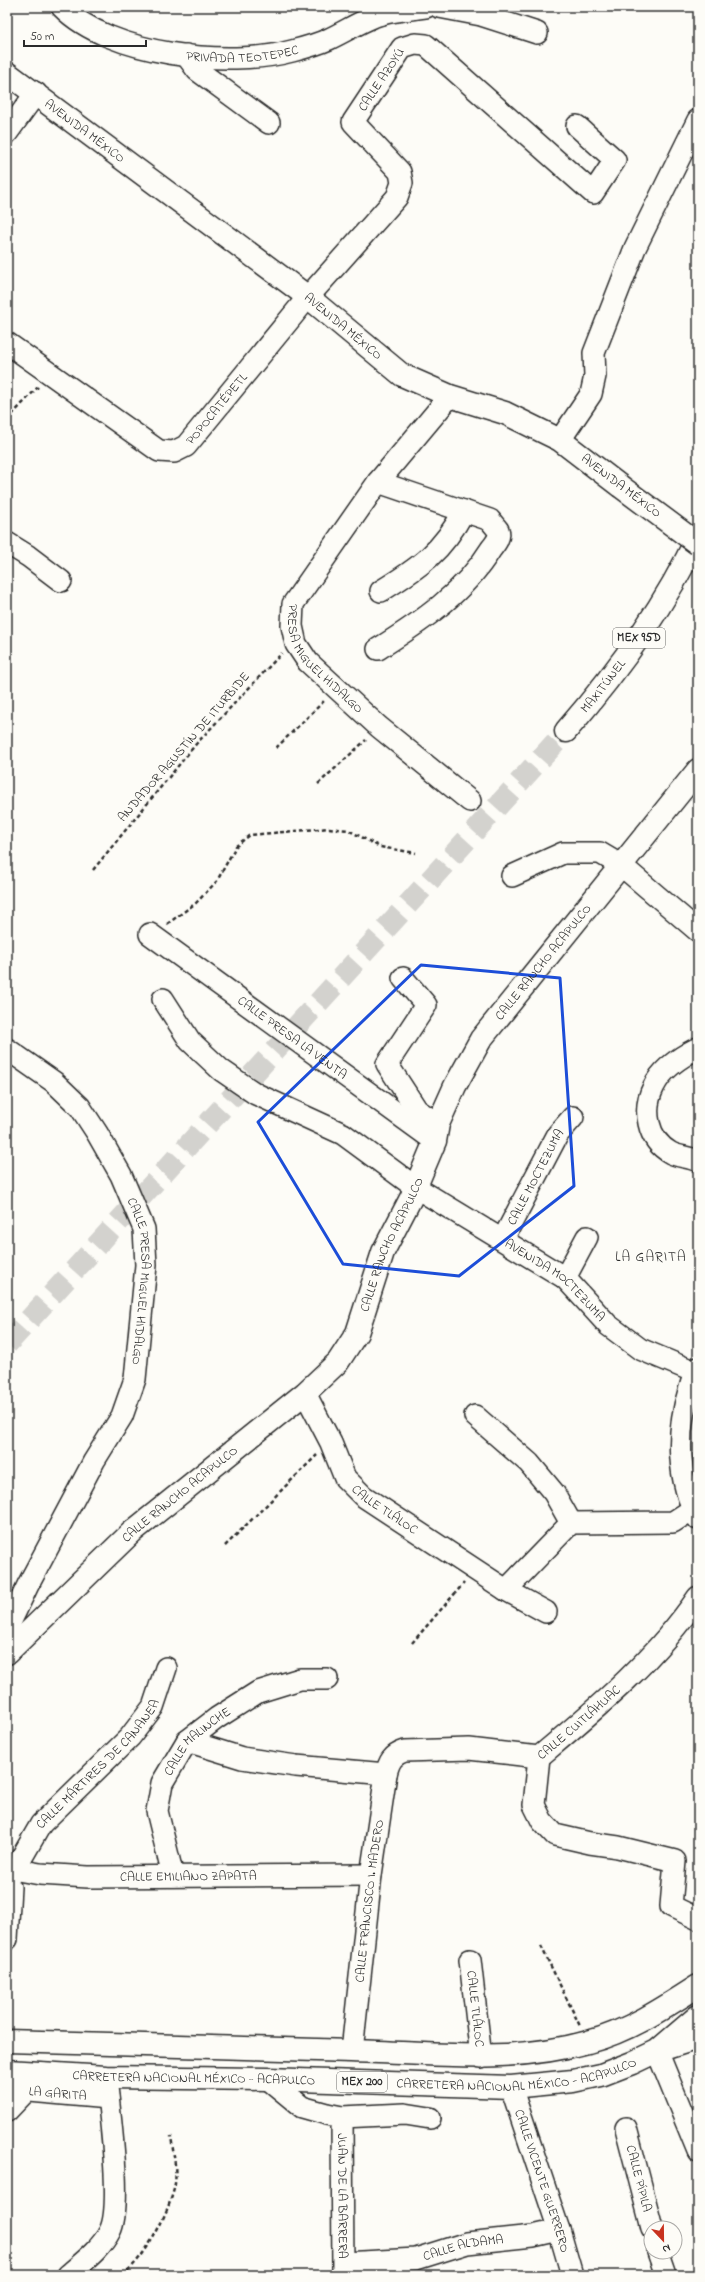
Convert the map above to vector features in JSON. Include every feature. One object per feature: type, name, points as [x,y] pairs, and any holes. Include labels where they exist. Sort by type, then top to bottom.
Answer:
[{"type":"main road","name":"AVENIDA MÉXICO","points":[[7,73],[36,93],[308,297],[402,375],[450,396],[505,413],[560,440],[698,544]]},
{"type":"main road","name":"MAXITÚNEL","points":[[566,731],[604,687],[641,636],[679,577],[698,536]]},
{"type":"main road","name":"CALLE RANCHO ACAPULCO","points":[[7,1653],[132,1532],[305,1393],[338,1362],[357,1334],[383,1252],[412,1198],[455,1086],[481,1039],[698,770]]},
{"type":"main road","name":"CARRETERA NACIONAL MÉXICO - ACAPULCO","points":[[7,2040],[352,2051],[481,2057],[525,2054],[588,2042],[624,2028],[664,2009],[698,1986]]},
{"type":"main road","name":"CARRETERA NACIONAL MÉXICO - ACAPULCO","points":[[7,2071],[107,2087],[268,2079],[511,2087],[573,2081],[601,2075],[657,2051],[698,2016]]},
{"type":"main road","points":[[657,2051],[698,2038]]},
{"type":"street","name":"PRIVADA TEOTEPEC","points":[[62,7],[94,30],[127,44],[186,55],[246,59],[291,51],[329,39],[374,16],[426,7]]},
{"type":"street","points":[[439,7],[481,15],[537,33]]},
{"type":"street","name":"CALLE AZOYÚ","points":[[308,297],[397,197],[402,184],[400,172],[353,122],[402,48],[415,44],[426,45],[593,193],[615,160],[577,126]]},
{"type":"street","points":[[186,55],[197,70],[269,123]]},
{"type":"street","points":[[7,134],[36,93]]},
{"type":"street","points":[[560,440],[591,394],[595,376],[594,353],[635,248],[698,120]]},
{"type":"street","name":"POPOCATÉPETL","points":[[7,343],[159,451],[174,452],[186,446],[308,297]]},
{"type":"street","name":"PRESA MIGUEL HIDALGO","points":[[450,396],[378,482],[293,604],[292,626],[296,644],[308,662],[379,727],[470,802]]},
{"type":"street","points":[[378,482],[490,520],[498,530],[498,538],[478,570],[416,625],[378,649]]},
{"type":"street","points":[[381,591],[429,558],[451,535],[464,511]]},
{"type":"street","points":[[7,543],[28,556],[61,581]]},
{"type":"street","points":[[512,876],[563,853],[600,853],[622,866],[698,931]]},
{"type":"street","name":"CALLE PRESA LA VENTA","points":[[150,934],[436,1133]]},
{"type":"street","points":[[402,978],[426,1005],[387,1064],[417,1110],[436,1133]]},
{"type":"street","name":"AVENIDA MOCTEZUMA","points":[[163,999],[190,1041],[221,1070],[256,1094],[343,1134],[415,1187],[565,1278],[608,1325],[640,1349],[697,1370]]},
{"type":"street","points":[[698,1048],[665,1071],[654,1086],[648,1105],[647,1124],[656,1138],[671,1153],[698,1160]]},
{"type":"street","name":"CALLE PRESA MIGUEL HIDALGO","points":[[7,1049],[54,1082],[80,1107],[98,1133],[120,1175],[144,1229],[146,1265],[134,1379],[122,1416],[94,1461],[28,1585],[7,1629]]},
{"type":"street","name":"CALLE MOCTEZUMA","points":[[503,1239],[558,1134],[573,1117]]},
{"type":"street","points":[[565,1278],[586,1238]]},
{"type":"street","points":[[506,1590],[571,1523],[672,1522],[695,1514],[682,1477],[680,1446],[682,1413],[697,1370]]},
{"type":"street","name":"CALLE TLÁLOC","points":[[305,1393],[331,1443],[345,1478],[363,1496],[506,1590],[546,1612]]},
{"type":"street","points":[[475,1416],[530,1463],[554,1493],[571,1523]]},
{"type":"street","name":"CALLE CUITLÁHUAC","points":[[395,1754],[405,1751],[469,1749],[539,1757],[622,1686],[667,1639],[698,1597]]},
{"type":"street","name":"CALLE MÁRTIRES DE CANANEA","points":[[7,1939],[13,1871],[41,1824],[130,1737],[153,1707],[166,1668]]},
{"type":"street","name":"CALLE MALINCHE","points":[[172,1876],[157,1811],[162,1783],[187,1741],[217,1718],[258,1692],[300,1679],[327,1679]]},
{"type":"street","points":[[187,1741],[242,1758],[296,1766],[386,1774]]},
{"type":"street","name":"CALLE FRANCISCO I. MADERO","points":[[352,2051],[371,1875],[386,1774],[389,1763],[395,1754]]},
{"type":"street","points":[[539,1757],[534,1805],[542,1821],[555,1835],[590,1843],[618,1847],[675,1861],[671,1906],[698,1919]]},
{"type":"street","name":"CALLE EMILIANO ZAPATA","points":[[13,1871],[88,1877],[371,1875]]},
{"type":"street","name":"CALLE TLÁLOC","points":[[470,1960],[481,2057]]},
{"type":"street","points":[[657,2051],[698,2151]]},
{"type":"street","points":[[268,2079],[302,2107],[342,2116],[405,2114],[430,2118]]},
{"type":"street","points":[[68,2275],[94,2252],[110,2231],[115,2211],[116,2204],[107,2087]]},
{"type":"street","name":"LA GARITA","points":[[17,2090],[107,2087]]},
{"type":"street","name":"CALLE VICENTE GUERRERO","points":[[511,2087],[559,2230],[572,2275]]},
{"type":"street","points":[[7,2110],[17,2090]]},
{"type":"street","name":"JUAN DE LA BARRERA","points":[[342,2116],[343,2269]]},
{"type":"street","name":"CALLE PÍPILA","points":[[626,2128],[650,2220]]},
{"type":"street","name":"CALLE ALDAMA","points":[[343,2269],[416,2259],[467,2243],[533,2236],[559,2230]]},
{"type":"street","points":[[661,2260],[666,2275]]},
{"type":"path","points":[[7,420],[51,374]]},
{"type":"path","name":"ANDADOR AGUSTÍN DE ITURBIDE","points":[[93,870],[196,744],[276,657],[296,644]]},
{"type":"path","points":[[276,748],[336,688]]},
{"type":"path","points":[[318,784],[379,727]]},
{"type":"path","points":[[150,934],[174,921],[196,903],[217,881],[236,846],[250,835],[329,828],[348,830],[380,847],[416,853]]},
{"type":"path","points":[[226,1546],[306,1464],[331,1443]]},
{"type":"path","points":[[412,1643],[476,1570]]},
{"type":"path","points":[[541,1946],[588,2042]]},
{"type":"path","points":[[122,2275],[131,2269],[149,2244],[162,2219],[174,2188],[174,2158],[171,2136]]},
{"type":"highlighted area","points":[[421,965],[560,978],[574,1186],[459,1276],[343,1264],[258,1122]]},
{"type":"tunnel","points":[[7,1344],[566,731]]},
{"type":"district","name":"LA GARITA","points":[[651,1257]]}]
